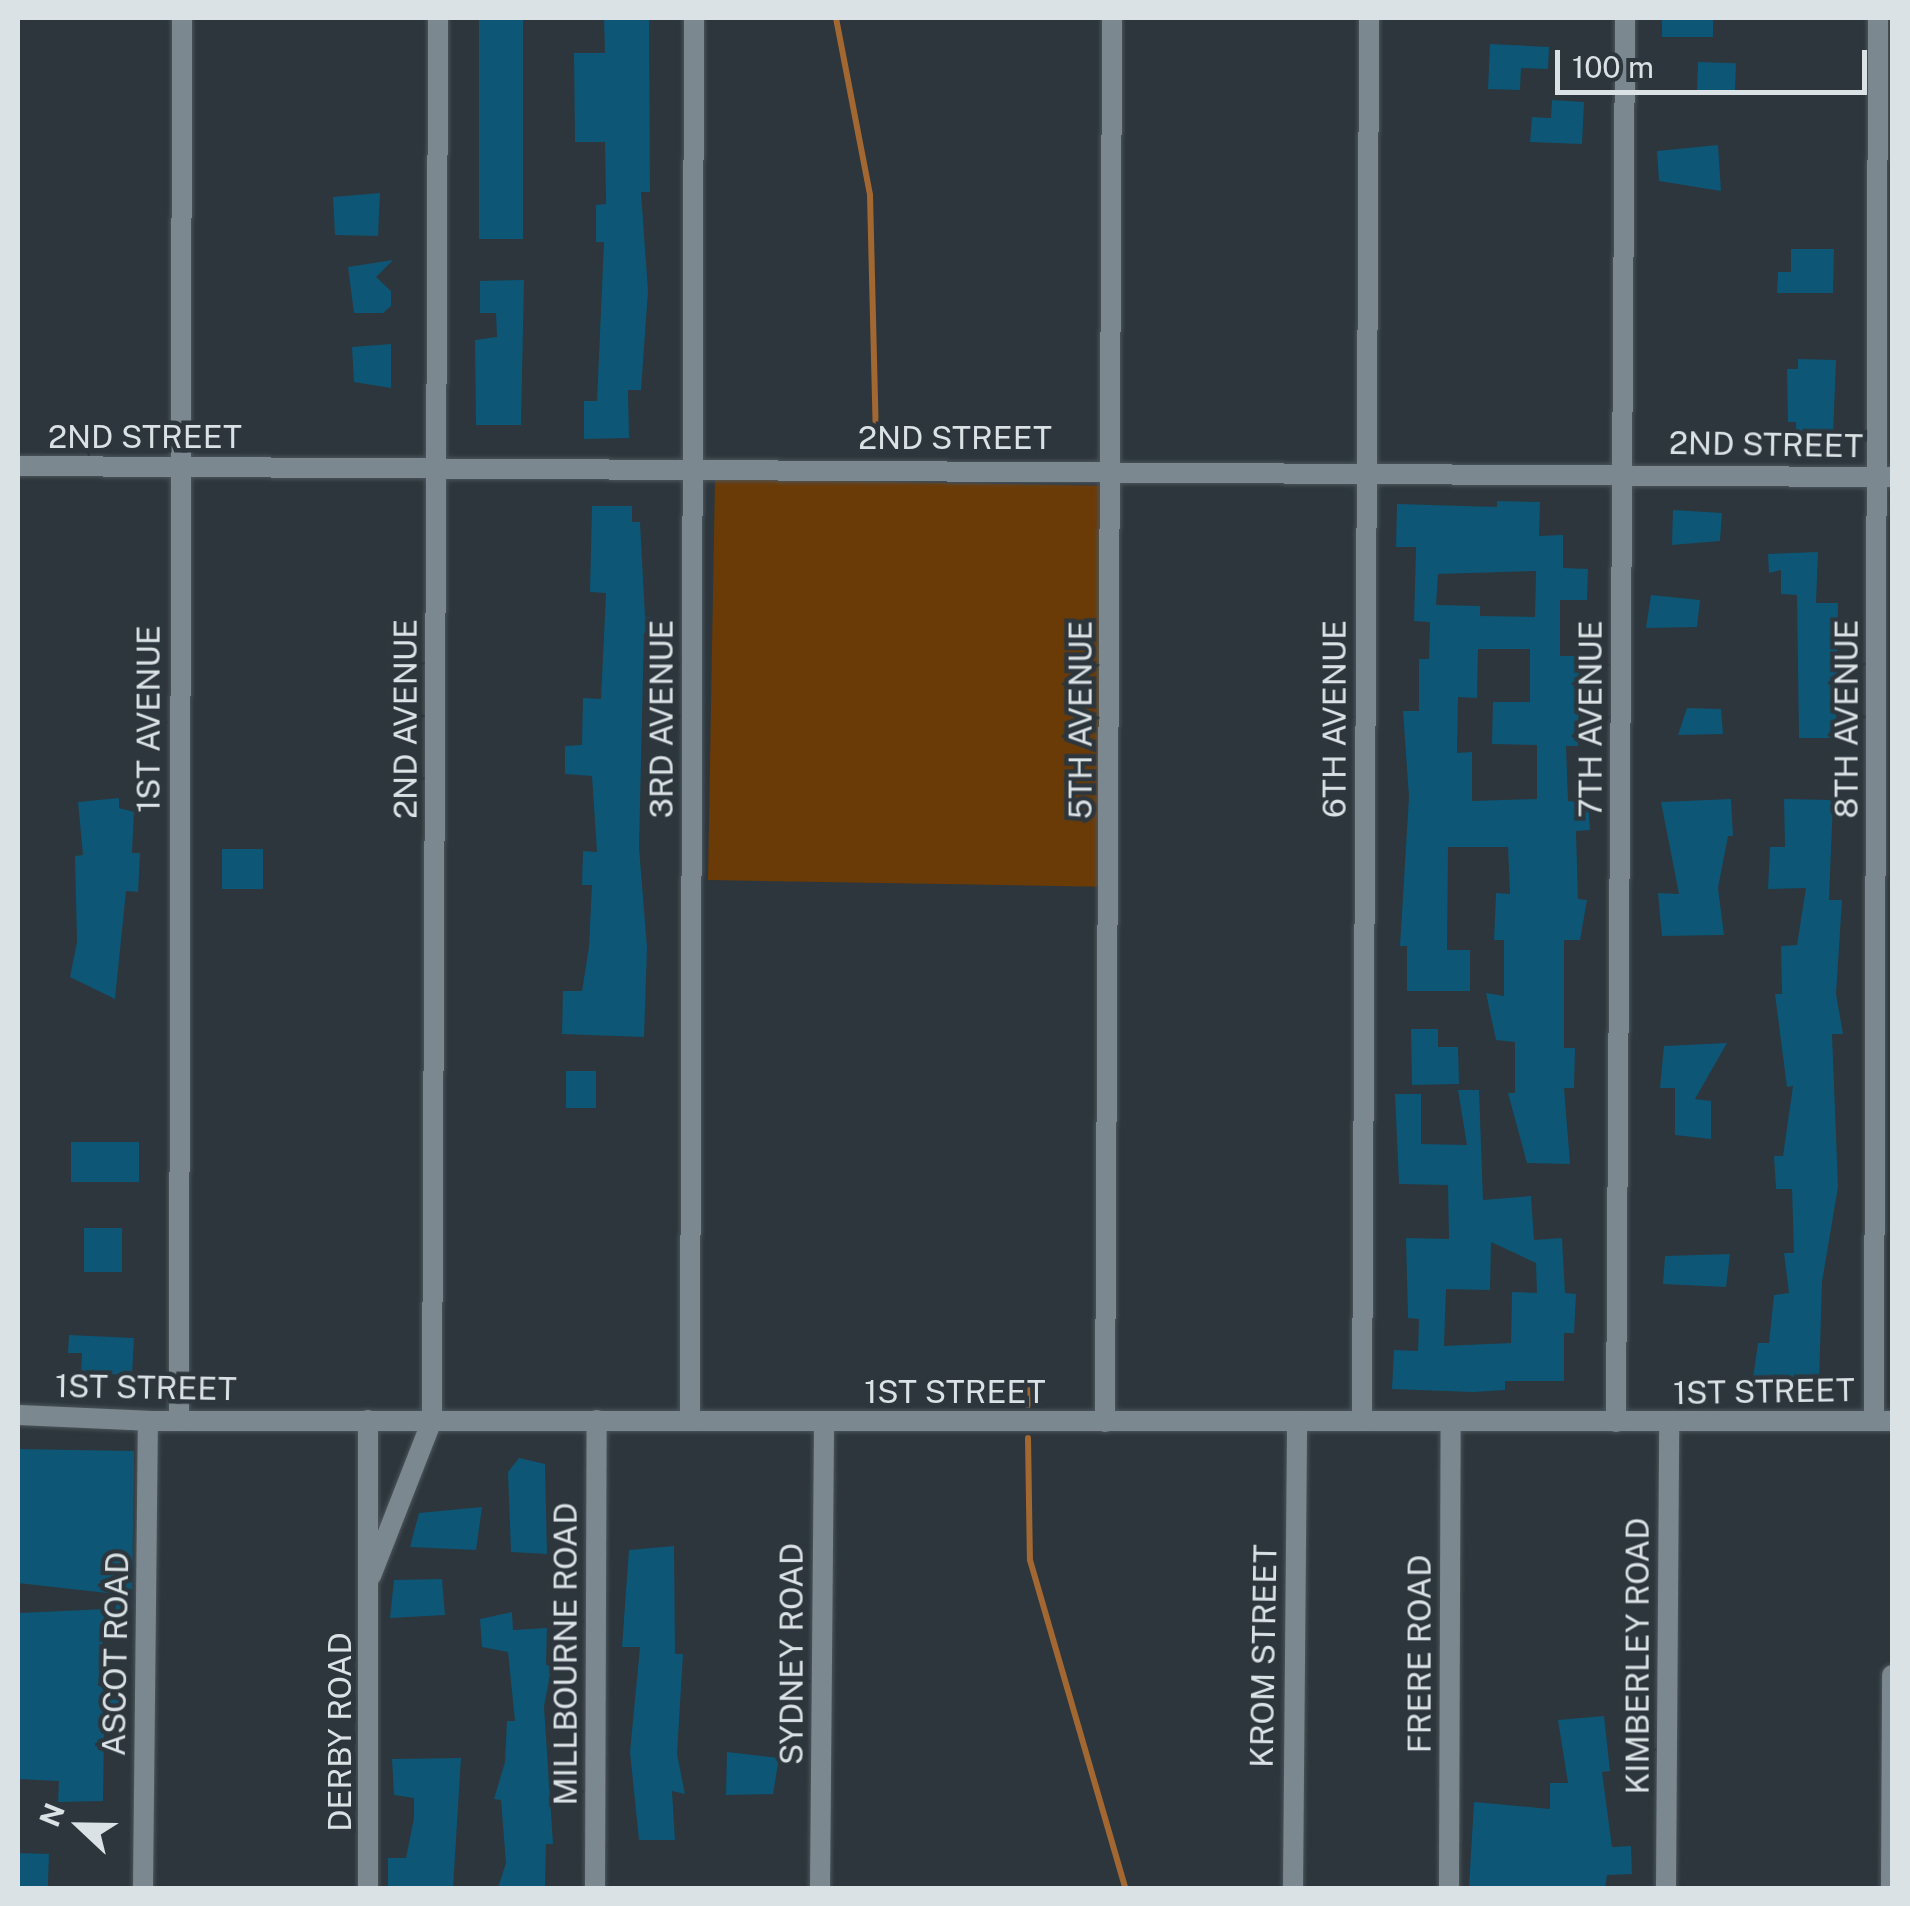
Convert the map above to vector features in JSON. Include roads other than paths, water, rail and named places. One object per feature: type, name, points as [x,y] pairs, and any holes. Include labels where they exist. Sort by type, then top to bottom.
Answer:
[{"type":"street","name":"1ST AVENUE","points":[[178,1420],[182,18]]},
{"type":"street","name":"2ND AVENUE","points":[[432,1420],[438,18]]},
{"type":"street","name":"3RD AVENUE","points":[[690,1420],[694,18]]},
{"type":"street","name":"5TH AVENUE","points":[[1105,1422],[1112,18]]},
{"type":"street","name":"6TH AVENUE","points":[[1362,1421],[1368,18]]},
{"type":"street","name":"7TH AVENUE","points":[[1616,1422],[1625,18]]},
{"type":"street","name":"8TH AVENUE","points":[[1878,18],[1885,477],[1883,1421]]},
{"type":"street","name":"2ND STREET","points":[[18,466],[1622,472],[1885,477]]},
{"type":"street","name":"1ST STREET","points":[[18,1415],[148,1421],[1883,1421]]},
{"type":"street","name":"DERBY ROAD","points":[[368,1420],[368,1888]]},
{"type":"street","name":"DERBY ROAD","points":[[371,1576],[432,1420]]},
{"type":"street","name":"MILLBOURNE ROAD","points":[[595,1888],[596,1420]]},
{"type":"street","name":"ASCOT ROAD","points":[[143,1888],[148,1421]]},
{"type":"street","name":"SYDNEY ROAD","points":[[820,1888],[824,1421]]},
{"type":"street","name":"FRERE ROAD","points":[[1448,1888],[1451,1421]]},
{"type":"street","name":"KROM STREET","points":[[1293,1888],[1297,1423]]},
{"type":"street","name":"KIMBERLEY ROAD","points":[[1666,1888],[1669,1424]]},
{"type":"street","points":[[1891,1888],[1892,1674]]},
{"type":"waterway","points":[[836,18],[870,195],[876,449]]},
{"type":"waterway","points":[[1027,1384],[1028,1405]]},
{"type":"waterway","points":[[1028,1438],[1030,1560],[1125,1888]]}]
